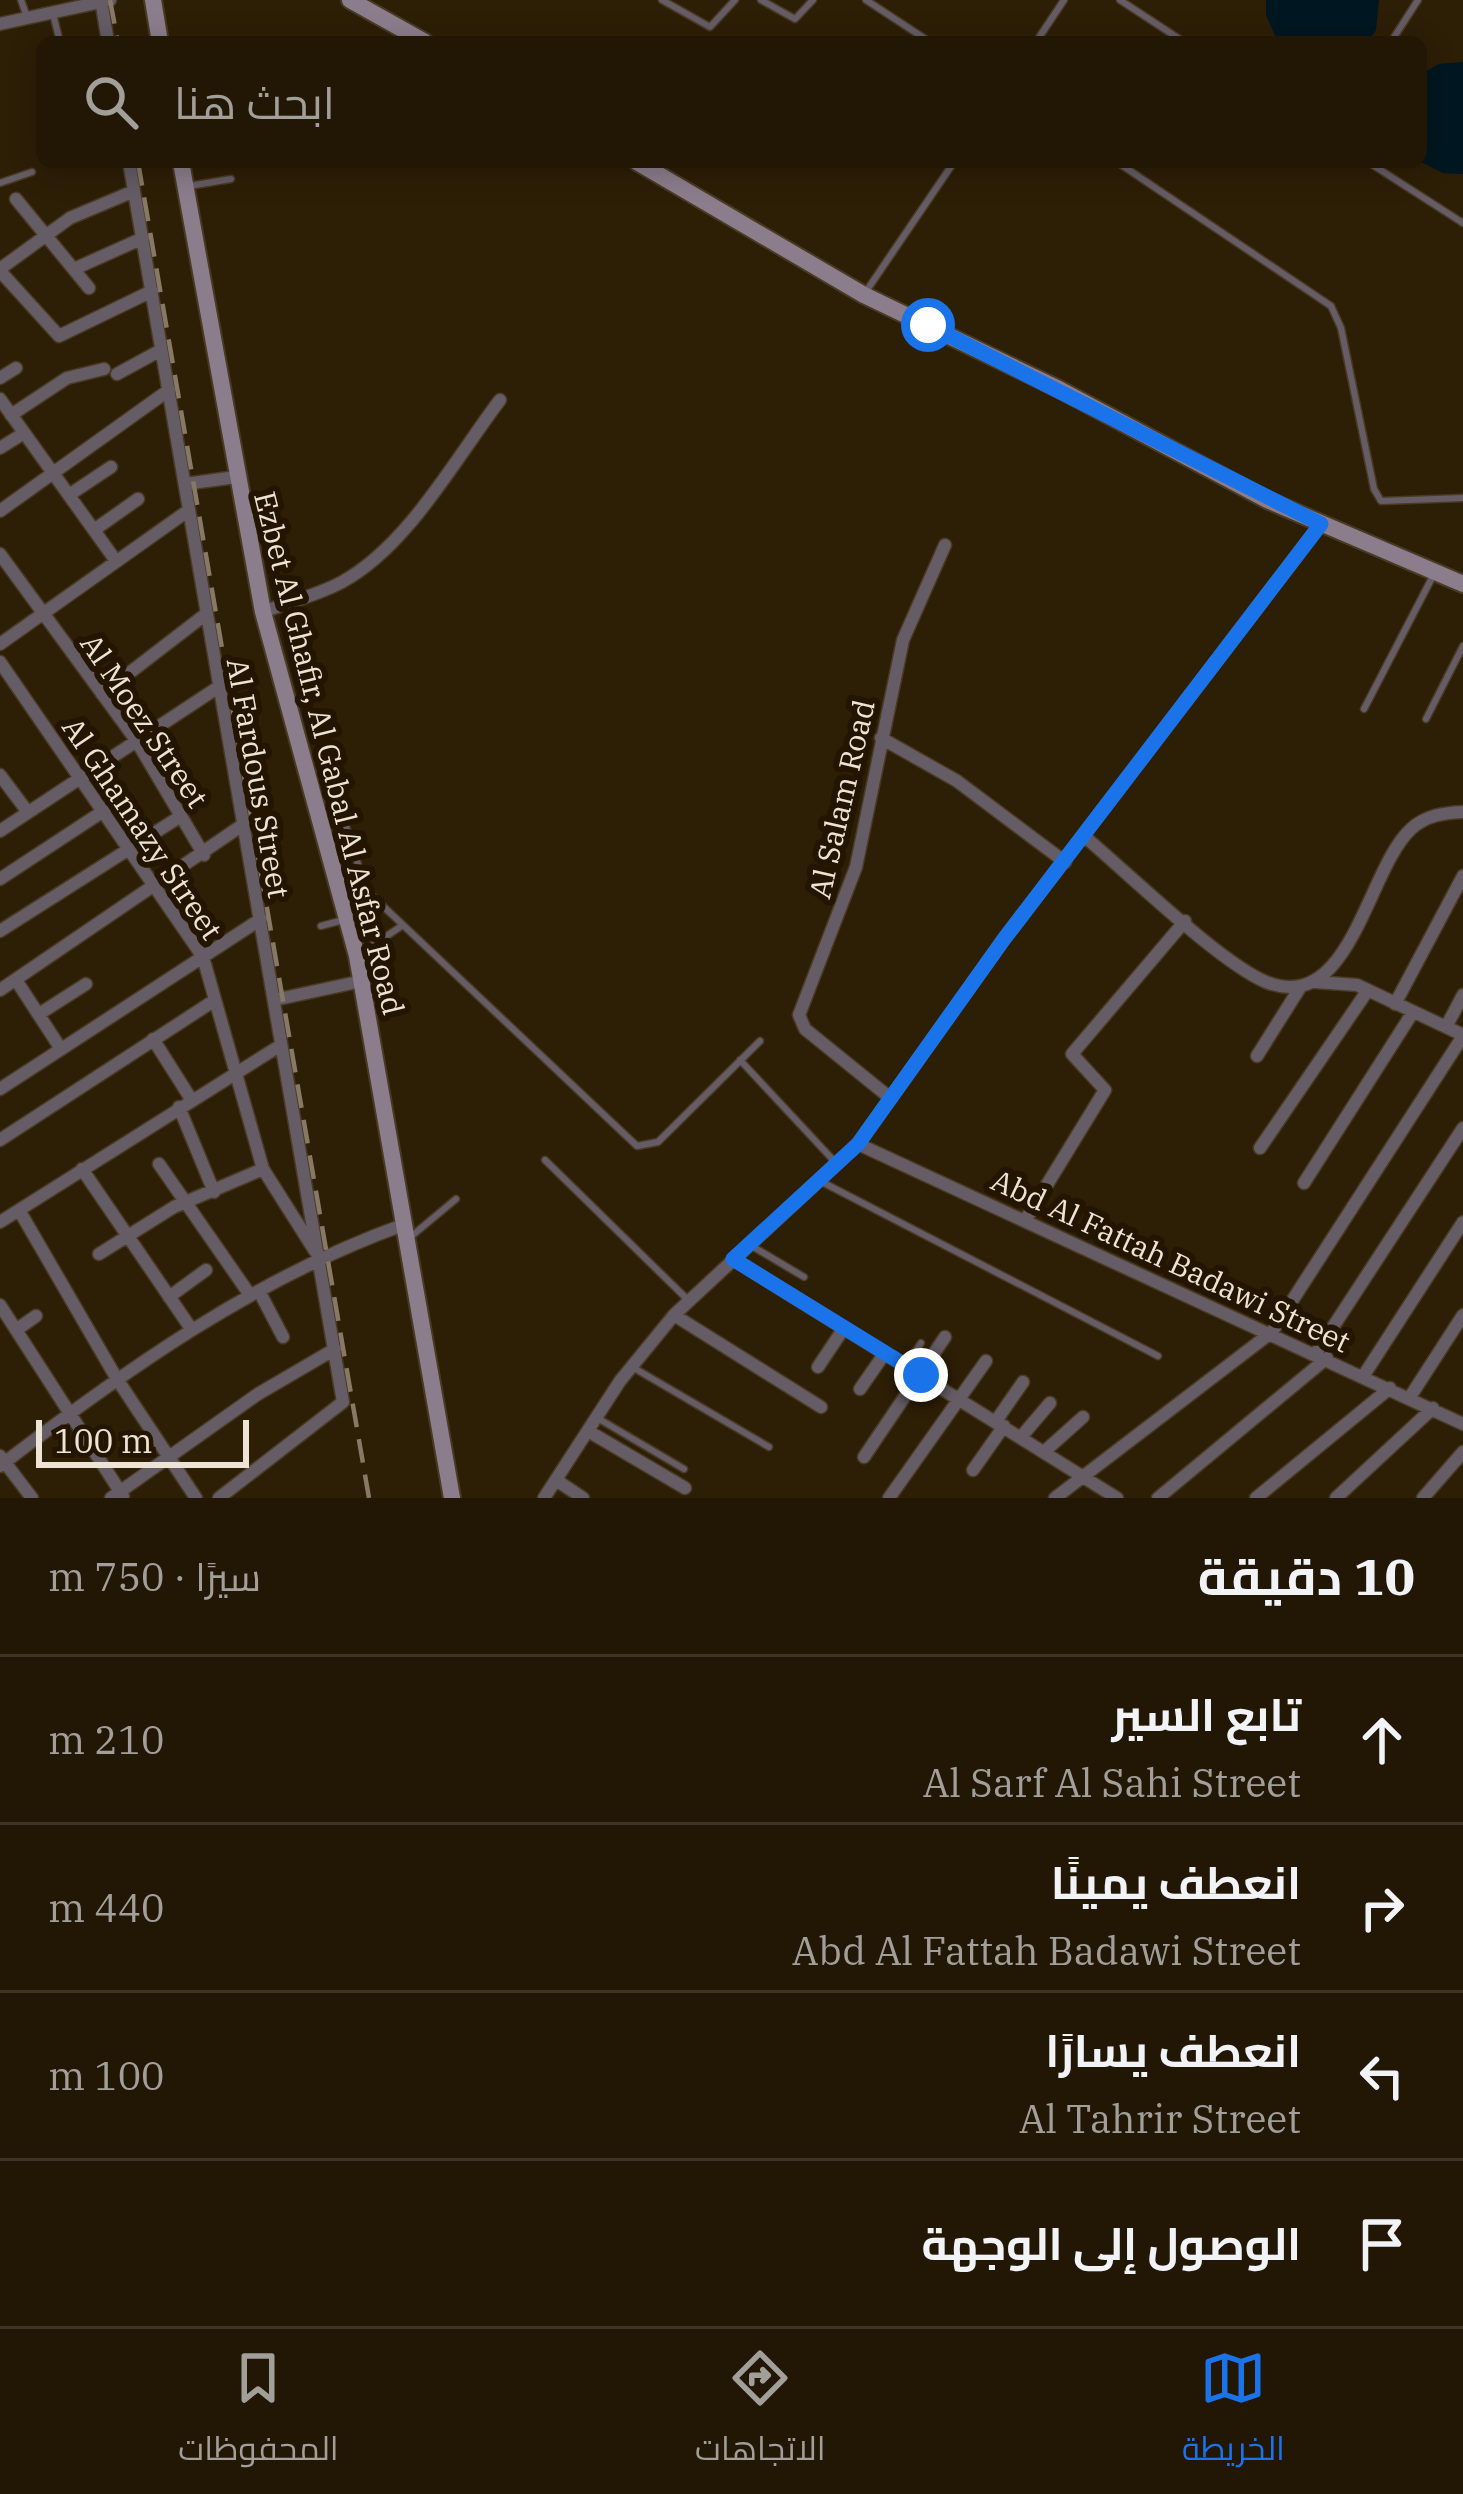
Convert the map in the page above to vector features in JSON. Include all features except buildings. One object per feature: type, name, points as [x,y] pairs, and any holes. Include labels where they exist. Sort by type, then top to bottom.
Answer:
[{"type":"street","points":[[153,0],[159,36]]},
{"type":"street","points":[[350,0],[386,9],[418,36]]},
{"type":"street","points":[[0,24],[50,7],[104,1],[107,36]]},
{"type":"street","name":"Al Fardous Street","points":[[130,168],[343,1402],[220,1498]]},
{"type":"street","name":"Ezbet Al Ghafir, Al Gabal Al Asfar Road","points":[[182,168],[263,611],[357,956],[452,1498]]},
{"type":"street","points":[[647,168],[864,295],[1321,524],[1463,584]]},
{"type":"street","points":[[134,191],[91,206],[0,270],[59,336],[152,291]]},
{"type":"street","points":[[16,199],[89,288]]},
{"type":"street","points":[[74,269],[142,238]]},
{"type":"street","points":[[11,415],[67,378],[110,372],[161,350]]},
{"type":"street","points":[[0,378],[16,368]]},
{"type":"street","points":[[0,511],[169,390]]},
{"type":"street","points":[[0,399],[116,560]]},
{"type":"street","points":[[263,611],[340,583],[368,562],[424,501],[500,400]]},
{"type":"street","points":[[0,448],[24,433]]},
{"type":"street","points":[[69,496],[111,467]]},
{"type":"street","points":[[185,484],[236,477]]},
{"type":"street","points":[[94,530],[138,500]]},
{"type":"street","points":[[0,644],[189,510]]},
{"type":"street","points":[[544,1498],[631,1366],[674,1315],[858,1144],[1321,524]]},
{"type":"street","name":"Al Salam Road","points":[[889,1097],[805,1030],[799,1015],[856,867],[903,640],[945,545]]},
{"type":"street","name":"Al Moez Street","points":[[0,554],[136,740],[204,855]]},
{"type":"street","points":[[102,694],[206,614]]},
{"type":"street","name":"Al Ghamazy Street","points":[[0,662],[203,957],[263,1169],[319,1257]]},
{"type":"street","points":[[0,831],[218,688]]},
{"type":"street","points":[[881,738],[957,781],[1065,862]]},
{"type":"street","points":[[0,775],[28,811]]},
{"type":"street","points":[[0,878],[104,810]]},
{"type":"street","points":[[1257,1056],[1308,984],[1337,961],[1406,834],[1429,818],[1463,812]]},
{"type":"street","points":[[0,931],[181,816]]},
{"type":"street","points":[[0,990],[244,824]]},
{"type":"street","points":[[1055,1498],[1272,1332],[1463,1036],[1343,982],[1260,979],[1085,837]]},
{"type":"street","points":[[1395,1004],[1463,876]]},
{"type":"street","points":[[0,1088],[261,919]]},
{"type":"street","points":[[1026,1220],[1105,1090],[1072,1054],[1185,921]]},
{"type":"street","points":[[16,980],[61,1049]]},
{"type":"street","points":[[274,1000],[362,982]]},
{"type":"street","points":[[39,1014],[86,984]]},
{"type":"street","points":[[1261,1148],[1368,990]]},
{"type":"street","points":[[1446,1027],[1463,995]]},
{"type":"street","points":[[0,1140],[215,1000]]},
{"type":"street","points":[[1304,1183],[1413,1012]]},
{"type":"street","points":[[153,1039],[184,1103],[214,1192]]},
{"type":"street","points":[[0,1222],[281,1045]]},
{"type":"street","points":[[1158,1498],[1322,1355],[1463,1128]]},
{"type":"street","name":"Abd Al Fattah Badawi Street","points":[[858,1144],[1461,1419]]},
{"type":"street","points":[[160,1164],[283,1337]]},
{"type":"street","points":[[82,1169],[192,1330]]},
{"type":"street","points":[[99,1254],[263,1169]]},
{"type":"street","points":[[19,1210],[117,1379],[196,1498]]},
{"type":"street","points":[[1364,1376],[1463,1222]]},
{"type":"street","points":[[32,1498],[2,1462],[117,1379],[319,1257],[405,1233]]},
{"type":"street","points":[[1315,1234],[1329,1244]]},
{"type":"street","points":[[733,1259],[1118,1498]]},
{"type":"street","points":[[169,1297],[206,1270]]},
{"type":"street","points":[[0,1305],[118,1496],[167,1455],[335,1349]]},
{"type":"street","points":[[674,1315],[821,1407]]},
{"type":"street","points":[[1410,1397],[1463,1315]]},
{"type":"street","points":[[16,1330],[36,1316]]},
{"type":"street","points":[[818,1367],[844,1328]]},
{"type":"street","points":[[864,1456],[945,1337]]},
{"type":"street","points":[[860,1389],[885,1353]]},
{"type":"street","points":[[889,1498],[986,1361]]},
{"type":"street","points":[[973,1470],[1023,1382]]},
{"type":"street","points":[[1256,1498],[1390,1388]]},
{"type":"street","points":[[1021,1437],[1050,1403]]},
{"type":"street","points":[[1336,1498],[1433,1408]]},
{"type":"street","points":[[1046,1451],[1083,1417]]},
{"type":"street","points":[[588,1431],[686,1488]]},
{"type":"street","points":[[1423,1498],[1463,1452]]},
{"type":"street","points":[[556,1480],[584,1498]]},
{"type":"lane","points":[[21,0],[27,17]]},
{"type":"lane","points":[[662,0],[710,27],[735,0]]},
{"type":"lane","points":[[761,0],[795,19],[813,0]]},
{"type":"lane","points":[[866,0],[921,36]]},
{"type":"lane","points":[[1040,36],[1064,0]]},
{"type":"lane","points":[[1120,0],[1175,36]]},
{"type":"lane","points":[[1394,36],[1418,0]]},
{"type":"lane","points":[[50,7],[58,36]]},
{"type":"lane","points":[[864,295],[950,168]]},
{"type":"lane","points":[[1127,168],[1331,306],[1341,328],[1374,489],[1382,501],[1463,498]]},
{"type":"lane","points":[[1377,168],[1463,223]]},
{"type":"lane","points":[[0,183],[32,172]]},
{"type":"lane","points":[[185,187],[231,179]]},
{"type":"lane","points":[[1364,709],[1435,572]]},
{"type":"lane","points":[[1426,719],[1463,646]]},
{"type":"lane","points":[[321,746],[359,879],[637,1146],[658,1142],[760,1041]]},
{"type":"lane","points":[[321,926],[349,919]]},
{"type":"lane","points":[[357,956],[403,925]]},
{"type":"lane","points":[[740,1060],[838,1165]]},
{"type":"lane","points":[[545,1160],[688,1300]]},
{"type":"lane","points":[[822,1182],[1158,1357]]},
{"type":"lane","points":[[405,1233],[456,1199]]},
{"type":"lane","points":[[750,1245],[804,1277]]},
{"type":"lane","points":[[906,1366],[921,1343]]},
{"type":"lane","points":[[631,1366],[769,1447]]},
{"type":"lane","points":[[596,1417],[684,1469]]},
{"type":"water","points":[[1266,0],[1379,0],[1372,36],[1275,36],[1266,15]]},
{"type":"water","points":[[1463,62],[1463,174],[1443,173],[1427,165],[1427,71],[1439,64]]},
{"type":"railway","points":[[110,0],[117,36]]},
{"type":"railway","points":[[139,168],[369,1498]]},
{"type":"route","points":[[921,1375],[733,1259],[858,1144],[1004,939],[1321,524],[928,325]]}]
